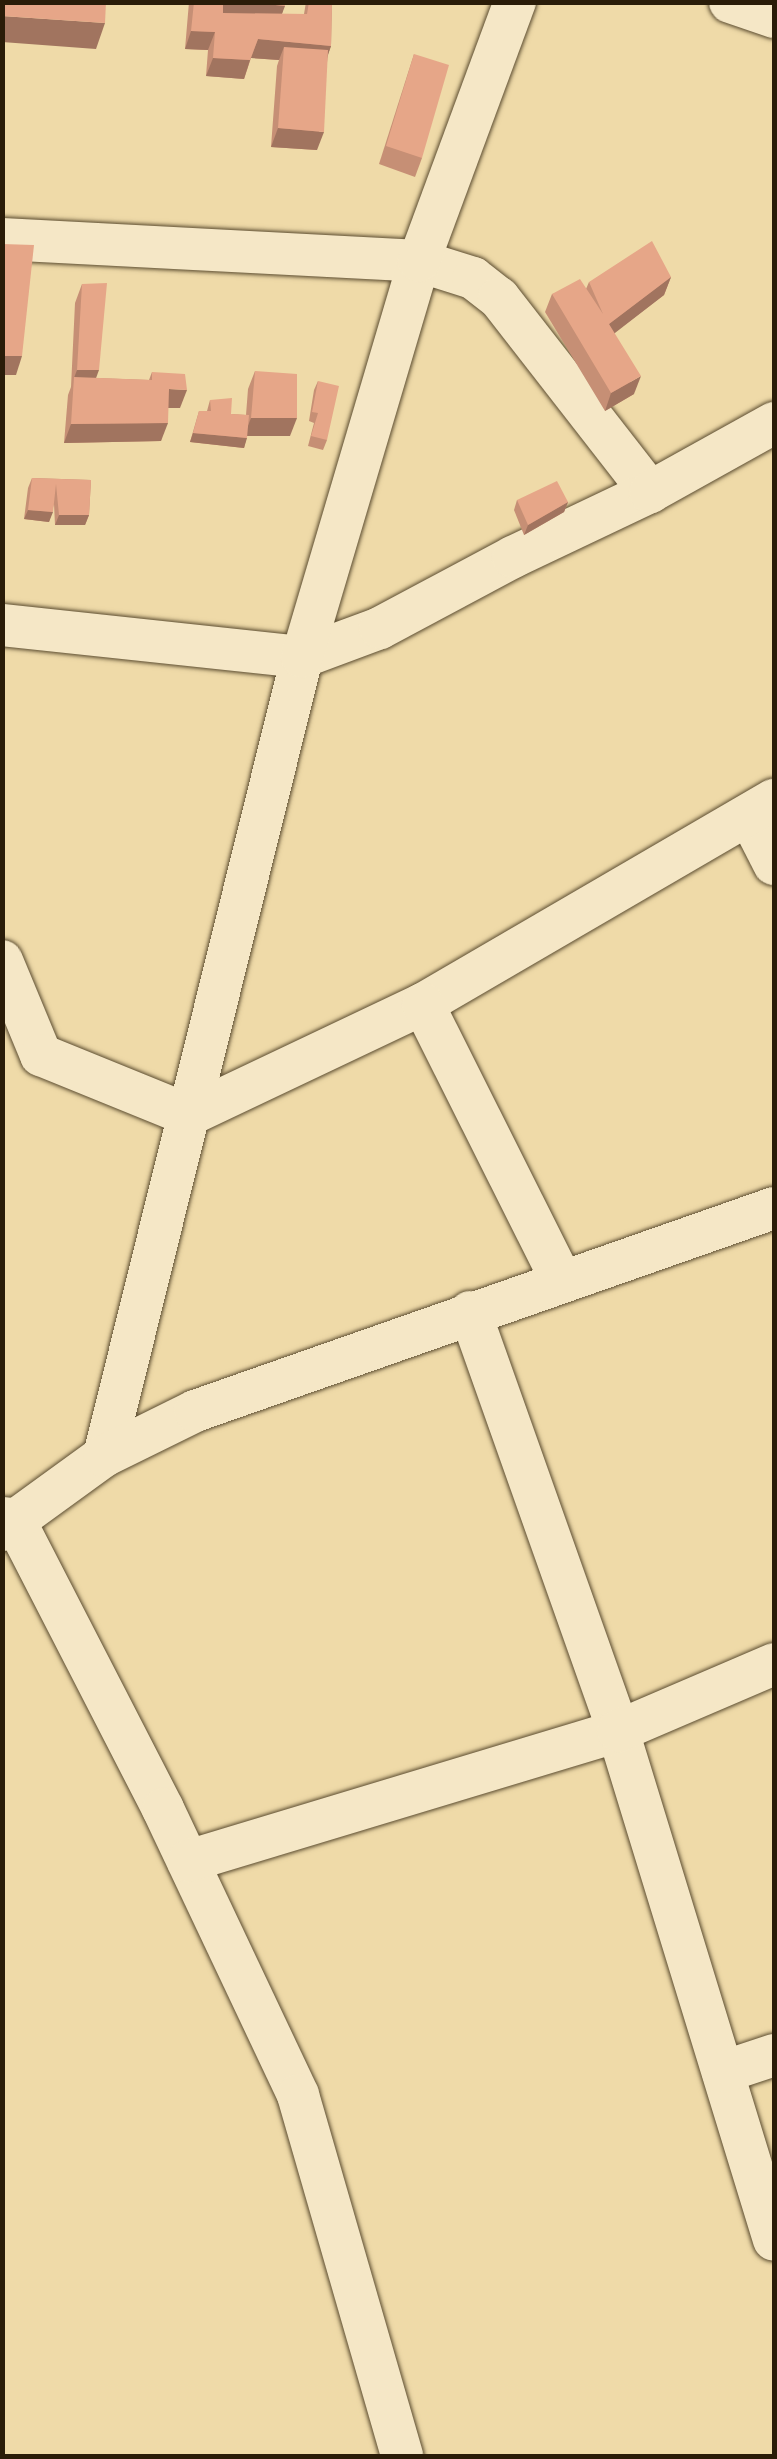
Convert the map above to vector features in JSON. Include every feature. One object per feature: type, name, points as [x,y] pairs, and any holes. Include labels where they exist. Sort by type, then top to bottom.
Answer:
[{"type":"street","points":[[104,1456],[302,657],[419,261],[515,2]]},
{"type":"street","points":[[730,2],[774,17]]},
{"type":"street","points":[[2,240],[419,261],[474,278],[498,298],[650,492]]},
{"type":"street","points":[[2,624],[302,657],[380,628],[512,557],[650,492],[774,422]]},
{"type":"street","points":[[2,961],[22,1052],[190,1116],[423,1004],[762,808],[774,864]]},
{"type":"street","points":[[423,1004],[562,1281]]},
{"type":"street","points":[[402,2456],[298,2095],[188,1861],[6,1522],[104,1456],[195,1410],[774,1208]]},
{"type":"street","points":[[470,1312],[618,1731],[774,2240]]},
{"type":"street","points":[[188,1861],[618,1731],[774,1664]]},
{"type":"street","points":[[723,2072],[774,2056]]},
{"type":"building","points":[[2,2],[106,2],[105,23],[2,16]]},
{"type":"building","points":[[194,2],[223,2],[223,13],[307,14],[309,2],[332,2],[331,46],[258,39],[250,60],[213,58],[215,32],[191,31]]},
{"type":"building","points":[[248,2],[285,2],[285,6]]},
{"type":"building","points":[[284,47],[328,50],[324,132],[278,128]]},
{"type":"building","points":[[414,54],[449,65],[422,158],[386,146]]},
{"type":"building","points":[[652,241],[671,277],[609,324],[641,376],[611,393],[552,294],[580,279],[603,314],[589,282]]},
{"type":"building","points":[[2,244],[34,245],[22,356],[2,356]]},
{"type":"building","points":[[107,283],[99,370],[77,370],[82,284]]},
{"type":"building","points":[[255,371],[297,374],[297,418],[251,418]]},
{"type":"building","points":[[152,372],[185,374],[187,390],[169,389],[168,423],[71,424],[74,377],[152,380]]},
{"type":"building","points":[[318,381],[339,386],[327,440],[311,436],[318,413],[312,412]]},
{"type":"building","points":[[232,398],[231,414],[249,415],[247,438],[193,433],[199,411],[211,411],[210,400]]},
{"type":"building","points":[[32,478],[91,480],[89,515],[59,515],[56,484],[53,512],[28,510]]},
{"type":"building","points":[[557,481],[568,502],[528,525],[517,500]]}]
